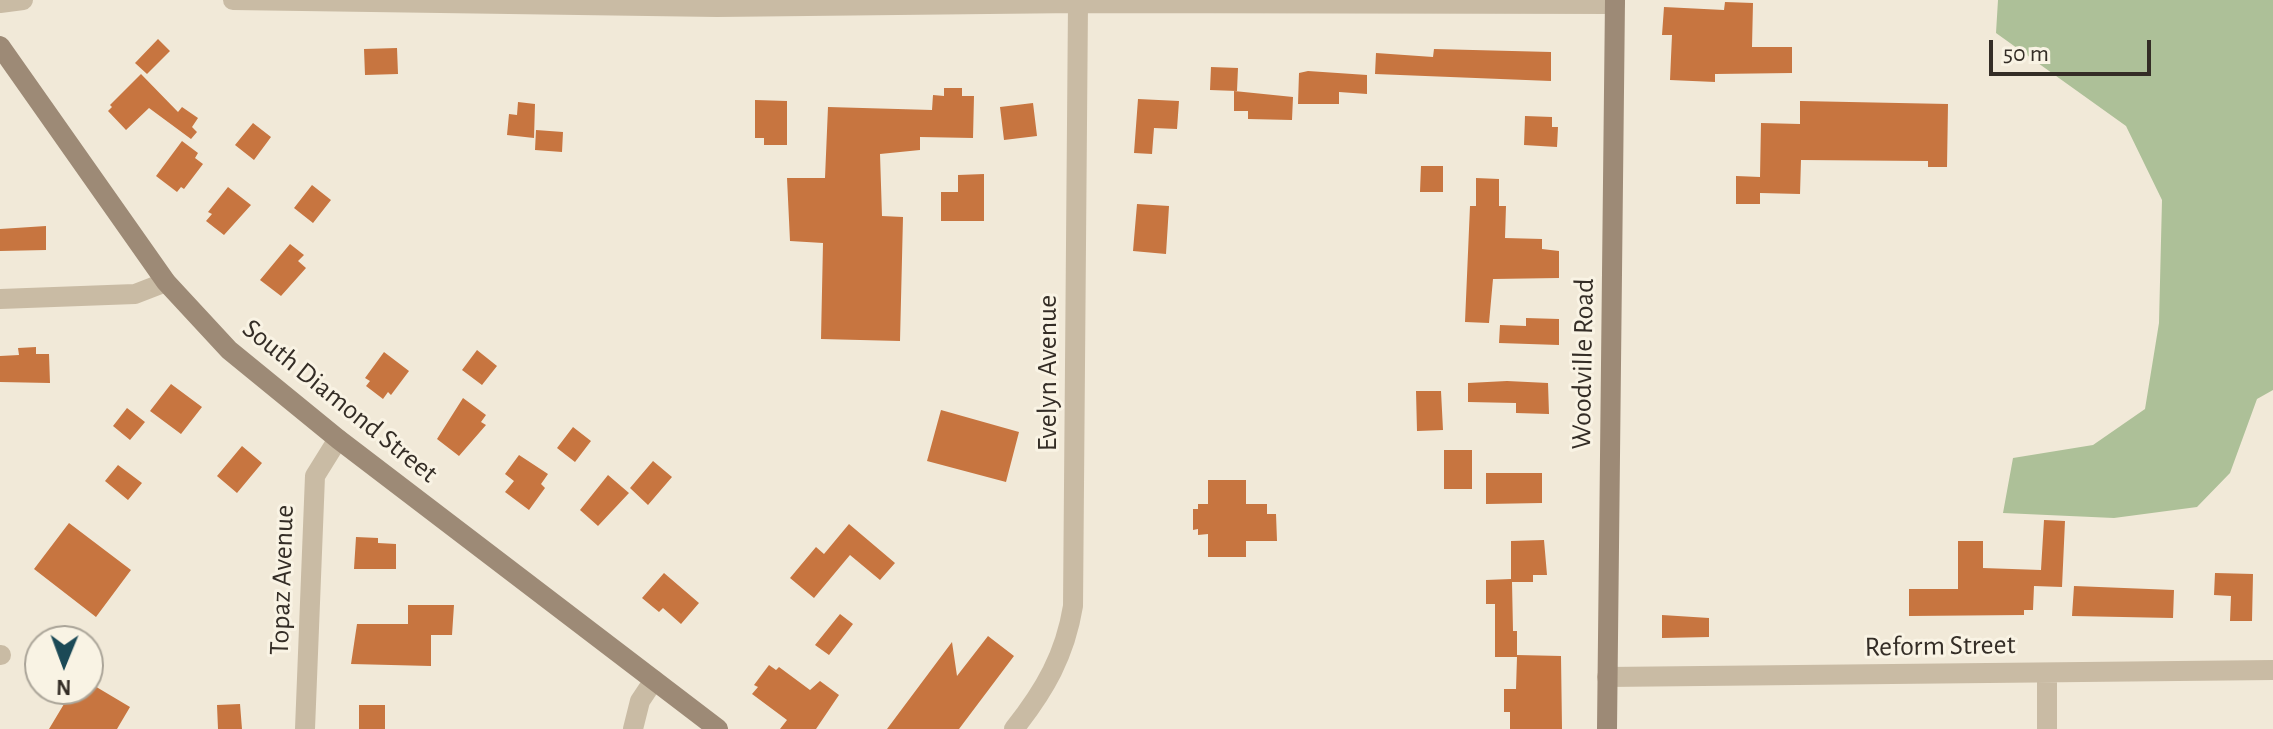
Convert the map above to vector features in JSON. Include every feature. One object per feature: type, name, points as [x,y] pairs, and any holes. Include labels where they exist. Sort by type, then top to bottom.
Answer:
[{"type":"street","points":[[0,3],[23,0]]},
{"type":"street","points":[[233,0],[717,7],[1615,2]]},
{"type":"street","name":"Woodville Road","points":[[1607,729],[1615,2]]},
{"type":"street","name":"Evelyn Avenue","points":[[1014,729],[1045,689],[1057,665],[1068,637],[1073,606],[1078,3]]},
{"type":"street","name":"South Diamond Street","points":[[0,46],[166,282],[253,372],[718,729]]},
{"type":"street","points":[[0,299],[135,294],[166,282]]},
{"type":"street","name":"Topaz Avenue","points":[[305,729],[315,476],[338,439]]},
{"type":"street","name":"Reform Street","points":[[1607,677],[2273,670]]},
{"type":"street","points":[[2047,673],[2047,729]]},
{"type":"street","points":[[633,729],[640,701],[654,680]]},
{"type":"green space","points":[[1998,0],[2273,0],[2273,390],[2257,399],[2230,473],[2197,507],[2114,518],[2003,513],[2013,458],[2093,445],[2145,409],[2159,323],[2162,200],[2126,126],[1996,33]]},
{"type":"building","points":[[1725,2],[1753,3],[1752,47],[1792,47],[1792,73],[1715,74],[1715,82],[1670,80],[1672,35],[1662,35],[1664,7],[1724,10]]},
{"type":"building","points":[[158,39],[170,51],[147,74],[135,63]]},
{"type":"building","points":[[397,48],[398,74],[365,75],[364,49]]},
{"type":"building","points":[[1434,49],[1551,52],[1551,81],[1375,74],[1376,53],[1433,57]]},
{"type":"building","points":[[1211,67],[1238,68],[1237,91],[1210,90]]},
{"type":"building","points":[[1299,73],[1367,75],[1367,94],[1339,92],[1339,104],[1298,104]]},
{"type":"building","points":[[141,74],[178,112],[182,107],[198,118],[192,127],[197,132],[191,139],[149,108],[126,130],[108,111],[112,107],[110,105]]},
{"type":"building","points":[[944,88],[962,88],[962,96],[974,96],[973,138],[920,137],[920,150],[880,154],[882,216],[903,217],[900,341],[821,339],[823,243],[790,241],[787,178],[825,178],[828,107],[932,110],[933,95],[944,96]]},
{"type":"building","points":[[1234,91],[1293,97],[1292,120],[1248,119],[1248,111],[1234,111]]},
{"type":"building","points":[[1138,99],[1179,101],[1177,129],[1154,128],[1152,154],[1134,153]]},
{"type":"building","points":[[755,100],[787,101],[787,145],[764,145],[764,138],[755,138]]},
{"type":"building","points":[[1800,101],[1948,104],[1947,167],[1928,167],[1928,161],[1801,160],[1800,194],[1760,193],[1760,204],[1736,204],[1736,176],[1760,177],[1761,123],[1800,124]]},
{"type":"building","points":[[518,102],[535,104],[534,138],[507,135],[509,114],[517,115]]},
{"type":"building","points":[[1033,103],[1037,136],[1004,140],[1000,107]]},
{"type":"building","points":[[1525,116],[1552,117],[1552,127],[1558,127],[1557,147],[1524,145]]},
{"type":"building","points":[[253,123],[271,137],[254,160],[235,145]]},
{"type":"building","points":[[536,130],[563,132],[562,152],[535,150]]},
{"type":"building","points":[[182,141],[198,153],[195,158],[203,164],[184,189],[181,187],[177,192],[156,176]]},
{"type":"building","points":[[1421,166],[1443,166],[1443,192],[1420,192]]},
{"type":"building","points":[[984,174],[984,221],[941,221],[941,192],[958,192],[958,175]]},
{"type":"building","points":[[1476,178],[1499,179],[1499,206],[1506,206],[1505,238],[1542,239],[1542,249],[1559,251],[1559,278],[1493,279],[1489,323],[1465,322],[1470,206],[1476,206]]},
{"type":"building","points":[[312,185],[331,200],[313,223],[294,208]]},
{"type":"building","points":[[228,187],[251,205],[224,235],[206,221],[212,214],[208,212]]},
{"type":"building","points":[[1137,204],[1169,206],[1166,254],[1133,251]]},
{"type":"building","points":[[46,226],[46,250],[0,251],[0,229]]},
{"type":"building","points":[[290,244],[304,255],[298,261],[306,268],[281,296],[260,280]]},
{"type":"building","points":[[1526,318],[1559,319],[1559,345],[1499,343],[1500,325],[1526,326]]},
{"type":"building","points":[[36,347],[36,354],[49,354],[50,383],[0,382],[0,356],[19,355],[18,348]]},
{"type":"building","points":[[477,350],[497,366],[482,385],[462,370]]},
{"type":"building","points":[[384,352],[409,371],[391,395],[388,392],[383,399],[366,386],[370,381],[365,378]]},
{"type":"building","points":[[1468,383],[1548,383],[1549,414],[1516,413],[1516,403],[1468,402]]},
{"type":"building","points":[[171,384],[202,407],[181,434],[150,411]]},
{"type":"building","points":[[1416,391],[1441,391],[1443,430],[1417,431]]},
{"type":"building","points":[[463,398],[486,415],[481,422],[486,425],[459,456],[437,439]]},
{"type":"building","points":[[127,408],[145,422],[130,440],[113,426]]},
{"type":"building","points":[[941,410],[1019,432],[1006,482],[927,461]]},
{"type":"building","points":[[573,427],[591,441],[575,462],[557,448]]},
{"type":"building","points":[[242,446],[262,463],[237,493],[217,476]]},
{"type":"building","points":[[1444,450],[1472,450],[1472,489],[1444,489]]},
{"type":"building","points":[[519,455],[548,474],[541,484],[545,488],[529,510],[505,492],[514,481],[505,474]]},
{"type":"building","points":[[653,461],[672,477],[648,505],[630,488]]},
{"type":"building","points":[[118,465],[142,483],[128,500],[105,481]]},
{"type":"building","points":[[1486,473],[1542,473],[1542,503],[1486,504]]},
{"type":"building","points":[[608,475],[629,493],[598,526],[580,510]]},
{"type":"building","points":[[1208,480],[1246,480],[1246,504],[1267,504],[1267,514],[1276,514],[1277,541],[1246,541],[1246,557],[1208,557],[1208,534],[1198,535],[1198,529],[1193,530],[1193,509],[1198,509],[1198,504],[1208,504]]},
{"type":"building","points":[[2044,520],[2065,521],[2062,587],[2034,586],[2033,610],[2024,610],[2024,615],[1909,616],[1909,589],[1958,589],[1958,541],[1983,541],[1983,568],[2041,570]]},
{"type":"building","points":[[69,523],[131,570],[96,617],[34,569]]},
{"type":"building","points":[[849,524],[895,563],[880,580],[850,555],[814,598],[790,578],[816,547],[824,554]]},
{"type":"building","points":[[356,537],[378,538],[378,543],[396,544],[396,569],[354,569]]},
{"type":"building","points":[[1544,540],[1547,575],[1533,575],[1533,582],[1512,582],[1513,631],[1517,631],[1517,655],[1561,656],[1562,729],[1510,729],[1510,712],[1504,712],[1504,689],[1516,689],[1517,657],[1495,657],[1495,604],[1486,604],[1486,580],[1511,579],[1511,541]]},
{"type":"building","points":[[664,573],[699,603],[681,624],[663,608],[659,612],[642,598]]},
{"type":"building","points":[[2215,573],[2253,574],[2252,621],[2230,621],[2231,596],[2214,595]]},
{"type":"building","points":[[2074,586],[2174,590],[2173,618],[2072,616]]},
{"type":"building","points":[[408,605],[454,605],[452,635],[431,635],[431,666],[351,664],[357,624],[408,624]]},
{"type":"building","points":[[840,614],[853,624],[829,655],[815,645]]},
{"type":"building","points":[[1662,615],[1709,618],[1709,637],[1662,638]]},
{"type":"building","points":[[988,636],[1014,656],[959,729],[887,729],[952,642],[957,676]]},
{"type":"building","points":[[769,665],[776,670],[779,667],[810,690],[820,681],[839,695],[816,729],[780,729],[787,720],[752,694],[758,687],[754,685]]},
{"type":"building","points":[[104,692],[130,707],[117,729],[49,729],[63,705],[104,705]]},
{"type":"building","points":[[240,704],[242,729],[218,729],[217,705]]},
{"type":"building","points":[[359,705],[385,705],[385,729],[359,729]]}]
